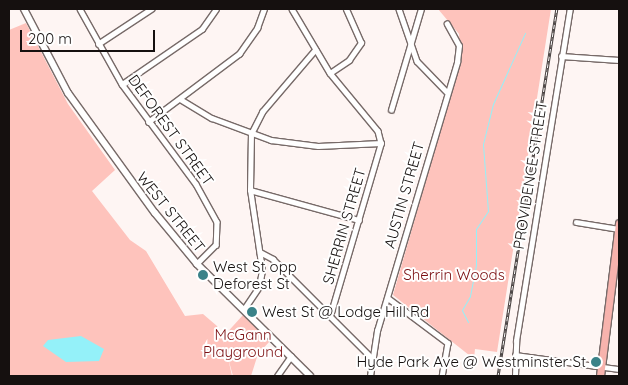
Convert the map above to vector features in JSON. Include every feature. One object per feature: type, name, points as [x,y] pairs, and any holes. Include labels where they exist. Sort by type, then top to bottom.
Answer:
[{"type":"main road","points":[[600,376],[619,227]]},
{"type":"street","name":"WEST STREET","points":[[24,9],[40,43],[99,140],[197,264],[244,308],[310,376]]},
{"type":"street","name":"DEFOREST STREET","points":[[80,9],[122,84],[148,122],[196,184],[217,222],[216,245],[197,264]]},
{"type":"street","points":[[98,44],[145,10],[150,9]]},
{"type":"street","points":[[122,84],[202,29],[216,9]]},
{"type":"street","points":[[148,122],[240,54],[264,9]]},
{"type":"street","points":[[180,99],[250,134],[301,145],[381,143],[378,131],[330,73],[292,9]]},
{"type":"street","points":[[330,73],[349,60],[361,43],[346,9]]},
{"type":"street","points":[[399,9],[422,69],[446,91]]},
{"type":"street","points":[[391,110],[412,44],[420,9]]},
{"type":"street","name":"PROVIDENCE STREET","points":[[515,376],[515,356],[561,56],[570,9]]},
{"type":"street","name":"AUSTIN STREET","points":[[370,376],[388,298],[460,46],[447,24]]},
{"type":"street","points":[[244,308],[259,287],[260,252],[250,190],[250,134],[262,112],[315,50]]},
{"type":"street","points":[[561,56],[619,60]]},
{"type":"street","name":"SHERRIN STREET","points":[[330,316],[381,143]]},
{"type":"street","points":[[250,190],[359,220]]},
{"type":"street","points":[[576,222],[619,227]]},
{"type":"street","points":[[260,252],[273,259],[373,359]]},
{"type":"street","points":[[388,298],[448,342],[442,376]]},
{"type":"street","points":[[277,376],[291,356]]},
{"type":"street","points":[[515,356],[619,369]]},
{"type":"green space","name":"Sherrin Woods","points":[[438,9],[551,9],[497,352],[475,349],[474,359],[393,295],[461,59],[459,34]]},
{"type":"green space","name":"McGann Playground","points":[[26,23],[68,104],[115,170],[92,191],[130,240],[146,251],[185,316],[203,314],[217,326],[224,343],[223,337],[243,315],[270,341],[258,354],[251,376],[233,376],[228,358],[232,376],[9,376],[9,30]]},
{"type":"water","points":[[81,336],[104,349],[99,361],[66,362],[43,346],[48,340]]},
{"type":"waterway","points":[[468,322],[462,310],[470,296],[476,265],[476,229],[488,211],[483,144],[493,104],[525,33]]},
{"type":"railway","points":[[498,376],[557,9]]},
{"type":"place","name":"West St opp Deforest St","points":[[203,275]]},
{"type":"place","name":"West St @ Lodge Hill Rd","points":[[252,312]]},
{"type":"place","name":"Hyde Park Ave @ Westminster St","points":[[596,362]]}]
